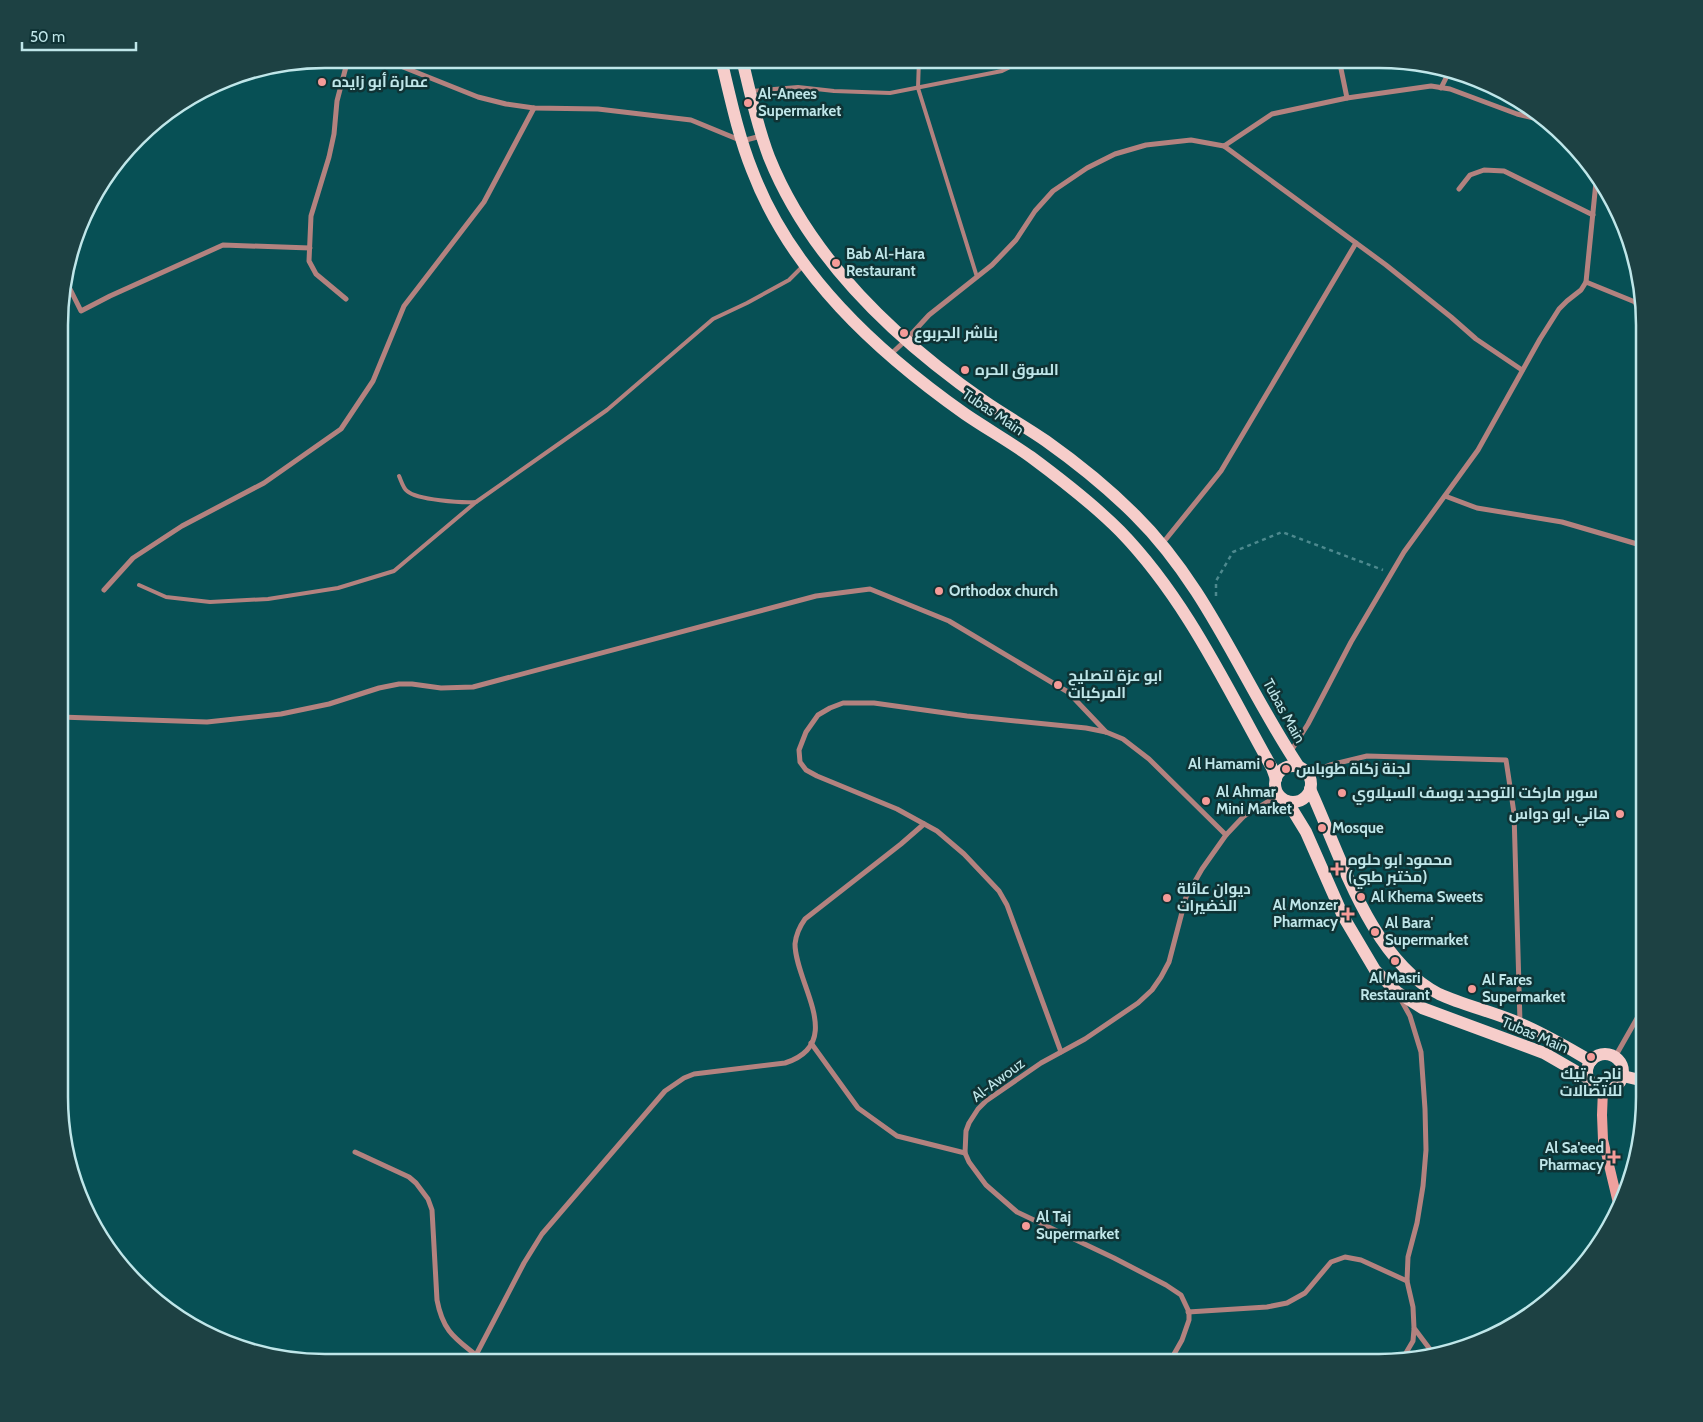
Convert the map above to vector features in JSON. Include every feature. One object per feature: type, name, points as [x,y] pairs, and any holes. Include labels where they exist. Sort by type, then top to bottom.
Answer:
[{"type":"main road","name":"Tubas Main","points":[[723,67],[752,172],[786,237],[805,264],[845,312],[889,355],[928,387],[1030,457],[1089,503],[1119,530],[1148,562],[1191,622],[1272,768],[1276,779]]},
{"type":"main road","name":"Tubas Main","points":[[744,67],[769,157],[784,191],[822,250],[862,298],[906,340],[944,372],[1047,442],[1106,488],[1162,544],[1183,571],[1207,608],[1289,753],[1303,770]]},
{"type":"main road","points":[[1293,766],[1303,770],[1310,779],[1308,794],[1298,801],[1283,798],[1276,790],[1276,779],[1282,770],[1293,766]]},
{"type":"main road","name":"Tubas Main","points":[[1310,790],[1359,901],[1392,955],[1413,977],[1438,993],[1520,1023],[1555,1040],[1591,1061]]},
{"type":"main road","name":"Tubas Main","points":[[1283,798],[1306,832],[1343,916],[1376,970],[1397,992],[1422,1008],[1544,1053],[1589,1079]]},
{"type":"main road","points":[[1600,1055],[1615,1057],[1622,1065],[1622,1076],[1618,1085],[1608,1090],[1594,1086],[1589,1079],[1588,1069],[1591,1061],[1600,1055]]},
{"type":"main road","points":[[1622,1076],[1636,1079]]},
{"type":"street","points":[[346,67],[337,101],[332,142],[311,216],[309,260],[316,274],[346,299]]},
{"type":"street","points":[[403,67],[485,99],[506,104],[534,108],[598,109],[691,120],[742,141],[762,136]]},
{"type":"street","points":[[1341,67],[1347,98]]},
{"type":"street","points":[[1441,88],[1446,76]]},
{"type":"street","points":[[1224,146],[1272,114],[1347,98],[1431,86],[1450,89],[1529,117]]},
{"type":"street","points":[[104,590],[133,558],[182,526],[264,484],[341,430],[373,381],[404,306],[484,202],[534,108]]},
{"type":"street","points":[[889,355],[929,315],[992,265],[1010,246],[1035,211],[1053,192],[1087,168],[1115,154],[1146,145],[1191,140],[1224,146],[1356,243],[1444,311],[1476,339],[1522,370]]},
{"type":"street","points":[[1460,189],[1470,175],[1484,170],[1504,171],[1593,215]]},
{"type":"street","points":[[1289,753],[1308,724],[1351,642],[1404,552],[1478,450],[1540,339],[1560,309],[1581,290],[1586,282],[1596,187]]},
{"type":"street","points":[[1162,544],[1221,471],[1356,243]]},
{"type":"street","points":[[70,290],[81,312],[110,296],[223,245],[310,248]]},
{"type":"street","points":[[1586,282],[1634,302]]},
{"type":"street","points":[[1445,496],[1477,508],[1562,522],[1636,544]]},
{"type":"street","points":[[67,717],[207,722],[281,714],[330,704],[379,688],[399,684],[449,688],[473,687],[816,596],[870,589],[949,620],[1068,692],[1106,732]]},
{"type":"street","points":[[1061,1052],[1004,898],[964,854],[937,831],[897,809],[806,770],[800,762],[799,750],[806,732],[818,715],[843,703],[874,703],[1106,732],[1123,739],[1149,759],[1226,835]]},
{"type":"street","points":[[1303,770],[1367,756],[1506,760],[1514,813],[1520,1023]]},
{"type":"street","name":"Al-Awouz","points":[[965,1153],[968,1123],[978,1109],[1042,1063],[1085,1039],[1138,1003],[1152,990],[1168,962],[1186,897],[1202,869],[1226,835],[1244,816],[1283,798]]},
{"type":"street","points":[[477,1354],[524,1263],[542,1234],[665,1091],[684,1078],[694,1074],[785,1063],[804,1054],[812,1043],[816,1030],[816,1020],[796,944],[796,936],[800,926],[806,919],[924,824]]},
{"type":"street","points":[[1397,992],[1410,1016],[1421,1052],[1425,1109],[1426,1150],[1423,1186],[1417,1222],[1408,1257],[1407,1281],[1413,1307],[1413,1341],[1406,1353]]},
{"type":"street","points":[[1615,1057],[1636,1020]]},
{"type":"street","points":[[812,1043],[858,1108],[897,1136],[965,1153],[969,1162],[986,1185],[1017,1212],[1166,1285],[1181,1295],[1188,1312],[1187,1328],[1174,1354]]},
{"type":"street","points":[[1603,1090],[1603,1140],[1616,1195]]},
{"type":"street","points":[[355,1152],[409,1177],[422,1190],[432,1210],[437,1300],[440,1313],[446,1327],[455,1339],[475,1354]]},
{"type":"street","points":[[1188,1312],[1267,1307],[1288,1303],[1305,1293],[1331,1262],[1345,1257],[1361,1260],[1407,1281]]},
{"type":"street","points":[[1414,1328],[1430,1350]]},
{"type":"lane","points":[[919,67],[918,88],[977,277]]},
{"type":"lane","points":[[749,91],[798,87],[834,91],[890,93],[1002,71],[1010,67]]},
{"type":"lane","points":[[139,585],[166,597],[210,602],[268,600],[338,588],[394,571],[476,502],[607,410],[713,319],[747,304],[789,280],[805,264]]},
{"type":"lane","points":[[399,476],[406,490],[419,496],[458,503],[476,502]]},
{"type":"path","points":[[1207,608],[1216,596],[1216,581],[1233,552],[1282,532],[1392,574]]},
{"type":"place","name":"عمارة أبو زايده","points":[[322,82]]},
{"type":"place","name":"Al-Anees Supermarket","points":[[748,103]]},
{"type":"place","name":"Bab Al-Hara Restaurant","points":[[836,263]]},
{"type":"place","name":"بناشر الجربوع","points":[[904,333]]},
{"type":"place","name":"السوق الحره","points":[[965,370]]},
{"type":"place","name":"Orthodox church","points":[[939,591]]},
{"type":"place","name":"ابو عزة لتصليح المركبات","points":[[1058,685]]},
{"type":"place","name":"Al Hamami","points":[[1270,764]]},
{"type":"place","name":"لجنة زكاة طوباس","points":[[1286,769]]},
{"type":"place","name":"سوبر ماركت التوحيد يوسف السيلاوي","points":[[1342,793]]},
{"type":"place","name":"Al Ahmar Mini Market","points":[[1206,801]]},
{"type":"place","name":"هاني ابو دواس","points":[[1620,814]]},
{"type":"place","name":"Mosque","points":[[1322,828]]},
{"type":"place","name":"محمود ابو حلوه (مختبر طبي)","points":[[1337,869]]},
{"type":"place","name":"Al Khema Sweets","points":[[1361,897]]},
{"type":"place","name":"ديوان عائلة الخضيرات","points":[[1167,898]]},
{"type":"place","name":"Al Monzer Pharmacy","points":[[1348,914]]},
{"type":"place","name":"Al Bara' Supermarket","points":[[1375,932]]},
{"type":"place","name":"Al Masri Restaurant","points":[[1395,961]]},
{"type":"place","name":"Al Fares Supermarket","points":[[1472,989]]},
{"type":"place","name":"ناجي تيك للاتصالات","points":[[1591,1057]]},
{"type":"place","name":"Al Sa'eed Pharmacy","points":[[1614,1157]]},
{"type":"place","name":"Al Taj Supermarket","points":[[1026,1226]]}]
